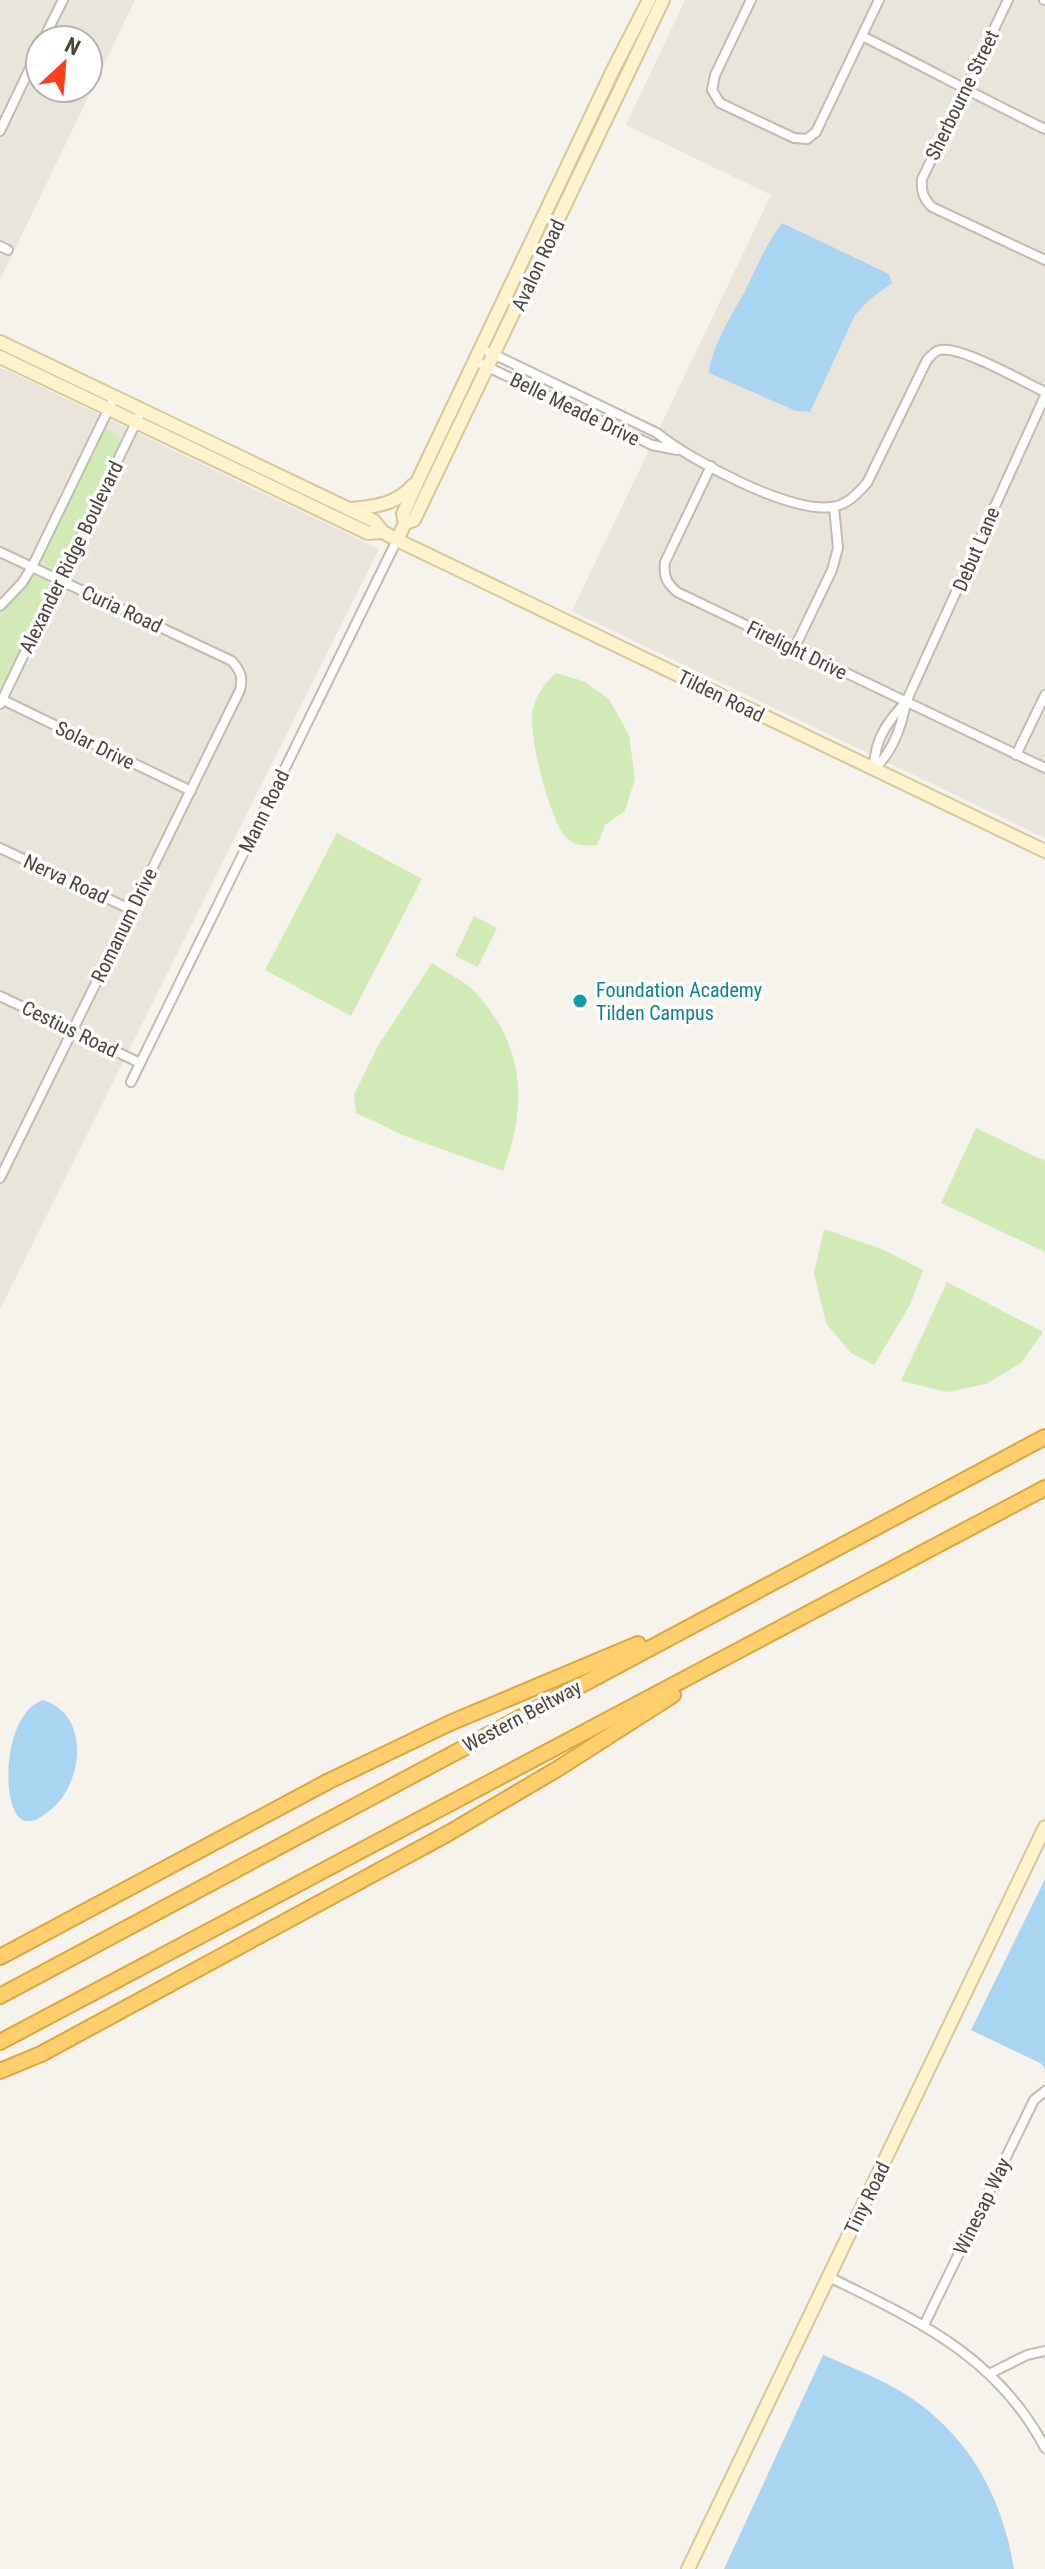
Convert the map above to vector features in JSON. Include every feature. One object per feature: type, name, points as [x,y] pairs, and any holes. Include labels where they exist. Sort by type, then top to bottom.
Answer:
[{"type":"highway","name":"Western Beltway","points":[[0,1996],[1045,1437]]},
{"type":"highway","points":[[0,2042],[1045,1488]]},
{"type":"highway","points":[[0,1957],[343,1775],[450,1723],[719,1610]]},
{"type":"highway","points":[[0,2071],[41,2054],[447,1834],[559,1768],[755,1642]]},
{"type":"main road","name":"Avalon Road","points":[[397,540],[405,523],[403,514],[420,476],[649,0]]},
{"type":"main road","name":"Avalon Road","points":[[405,523],[414,520],[496,355],[663,0]]},
{"type":"main road","points":[[0,342],[350,509],[374,521],[383,532],[397,540]]},
{"type":"main road","points":[[0,357],[368,533],[383,532]]},
{"type":"main road","points":[[350,509],[392,501],[408,492],[420,476]]},
{"type":"main road","name":"Tilden Road","points":[[397,540],[1045,851]]},
{"type":"main road","name":"Tiny Road","points":[[688,2569],[1045,1827]]},
{"type":"street","points":[[51,24],[63,0]]},
{"type":"street","points":[[751,0],[715,75],[712,90],[720,103],[794,138],[807,139],[816,132],[879,0]]},
{"type":"street","name":"Sherbourne Street","points":[[1008,0],[922,179],[925,200],[932,207],[1045,260]]},
{"type":"street","points":[[862,36],[1045,129]]},
{"type":"street","points":[[0,131],[24,81]]},
{"type":"street","name":"Belle Meade Drive","points":[[482,348],[657,433],[678,450],[780,499],[806,507],[834,507]]},
{"type":"street","points":[[794,649],[832,570],[838,548],[834,507],[852,499],[867,483],[927,360],[937,351],[947,349],[963,353],[1045,394]]},
{"type":"street","name":"Belle Meade Drive","points":[[475,361],[652,445],[678,450]]},
{"type":"street","points":[[558,400],[564,388]]},
{"type":"street","name":"Debut Lane","points":[[874,770],[888,755],[897,736],[906,702],[1045,394]]},
{"type":"street","name":"Alexander Ridge Boulevard","points":[[0,606],[22,583],[32,567],[115,397]]},
{"type":"street","name":"Alexander Ridge Boulevard","points":[[1,701],[142,410]]},
{"type":"street","points":[[636,437],[642,426]]},
{"type":"street","name":"Firelight Drive","points":[[711,466],[665,562],[663,572],[667,582],[677,592],[1045,768]]},
{"type":"street","name":"Mann Road","points":[[131,1082],[397,540]]},
{"type":"street","name":"Curia Road","points":[[0,552],[232,661],[241,671]]},
{"type":"street","name":"Romanum Drive","points":[[0,1178],[240,690],[243,680],[241,671]]},
{"type":"street","points":[[1016,755],[1045,695]]},
{"type":"street","name":"Solar Drive","points":[[1,701],[191,791]]},
{"type":"street","name":"Debut Lane","points":[[874,770],[874,750],[888,721],[906,702]]},
{"type":"street","points":[[884,730],[897,736]]},
{"type":"street","name":"Nerva Road","points":[[0,848],[132,910]]},
{"type":"street","name":"Cestius Road","points":[[0,996],[140,1063]]},
{"type":"street","name":"Winesap Way","points":[[924,2325],[1034,2100],[1045,2091]]},
{"type":"street","points":[[829,2277],[924,2325],[991,2373],[1031,2422],[1045,2448]]},
{"type":"street","points":[[991,2373],[1027,2355],[1045,2351]]},
{"type":"shaded area","points":[[0,0],[135,0],[104,64],[104,24],[24,24],[24,104],[85,104],[0,280]]},
{"type":"shaded area","points":[[685,0],[1045,0],[1045,838],[572,611],[771,195],[626,125]]},
{"type":"shaded area","points":[[0,367],[379,549],[0,1309]]},
{"type":"green space","points":[[107,430],[118,435],[119,446],[64,561],[57,568],[48,567],[43,561],[43,553],[100,436]]},
{"type":"green space","points":[[35,576],[48,582],[49,593],[9,675],[0,686],[0,613]]},
{"type":"green space","points":[[556,673],[583,681],[609,699],[629,735],[635,779],[625,811],[605,825],[597,845],[579,844],[564,835],[552,811],[541,774],[533,736],[533,709],[542,689]]},
{"type":"green space","points":[[337,833],[422,879],[351,1016],[265,970]]},
{"type":"green space","points":[[474,916],[497,928],[478,967],[455,956]]},
{"type":"green space","points":[[432,963],[474,991],[504,1032],[512,1054],[518,1099],[511,1146],[503,1171],[405,1136],[356,1113],[354,1095],[378,1046]]},
{"type":"green space","points":[[976,1128],[1045,1161],[1045,1252],[941,1203]]},
{"type":"green space","points":[[824,1229],[884,1250],[923,1270],[910,1305],[874,1365],[851,1353],[826,1323],[814,1273]]},
{"type":"green space","points":[[947,1282],[1043,1332],[1021,1363],[986,1384],[947,1392],[901,1381]]},
{"type":"water","points":[[782,223],[889,274],[892,283],[855,315],[810,412],[796,411],[709,373],[723,330],[766,247]]},
{"type":"water","points":[[43,1700],[59,1708],[69,1720],[75,1735],[75,1769],[61,1800],[42,1817],[27,1821],[18,1816],[12,1804],[9,1766],[19,1725],[29,1709]]},
{"type":"water","points":[[1045,1879],[1045,2070],[1042,2064],[971,2030]]},
{"type":"water","points":[[823,2355],[907,2395],[949,2430],[980,2470],[991,2493],[1009,2542],[1014,2569],[724,2569]]},
{"type":"place","name":"Foundation Academy Tilden Campus","points":[[580,1001]]}]
